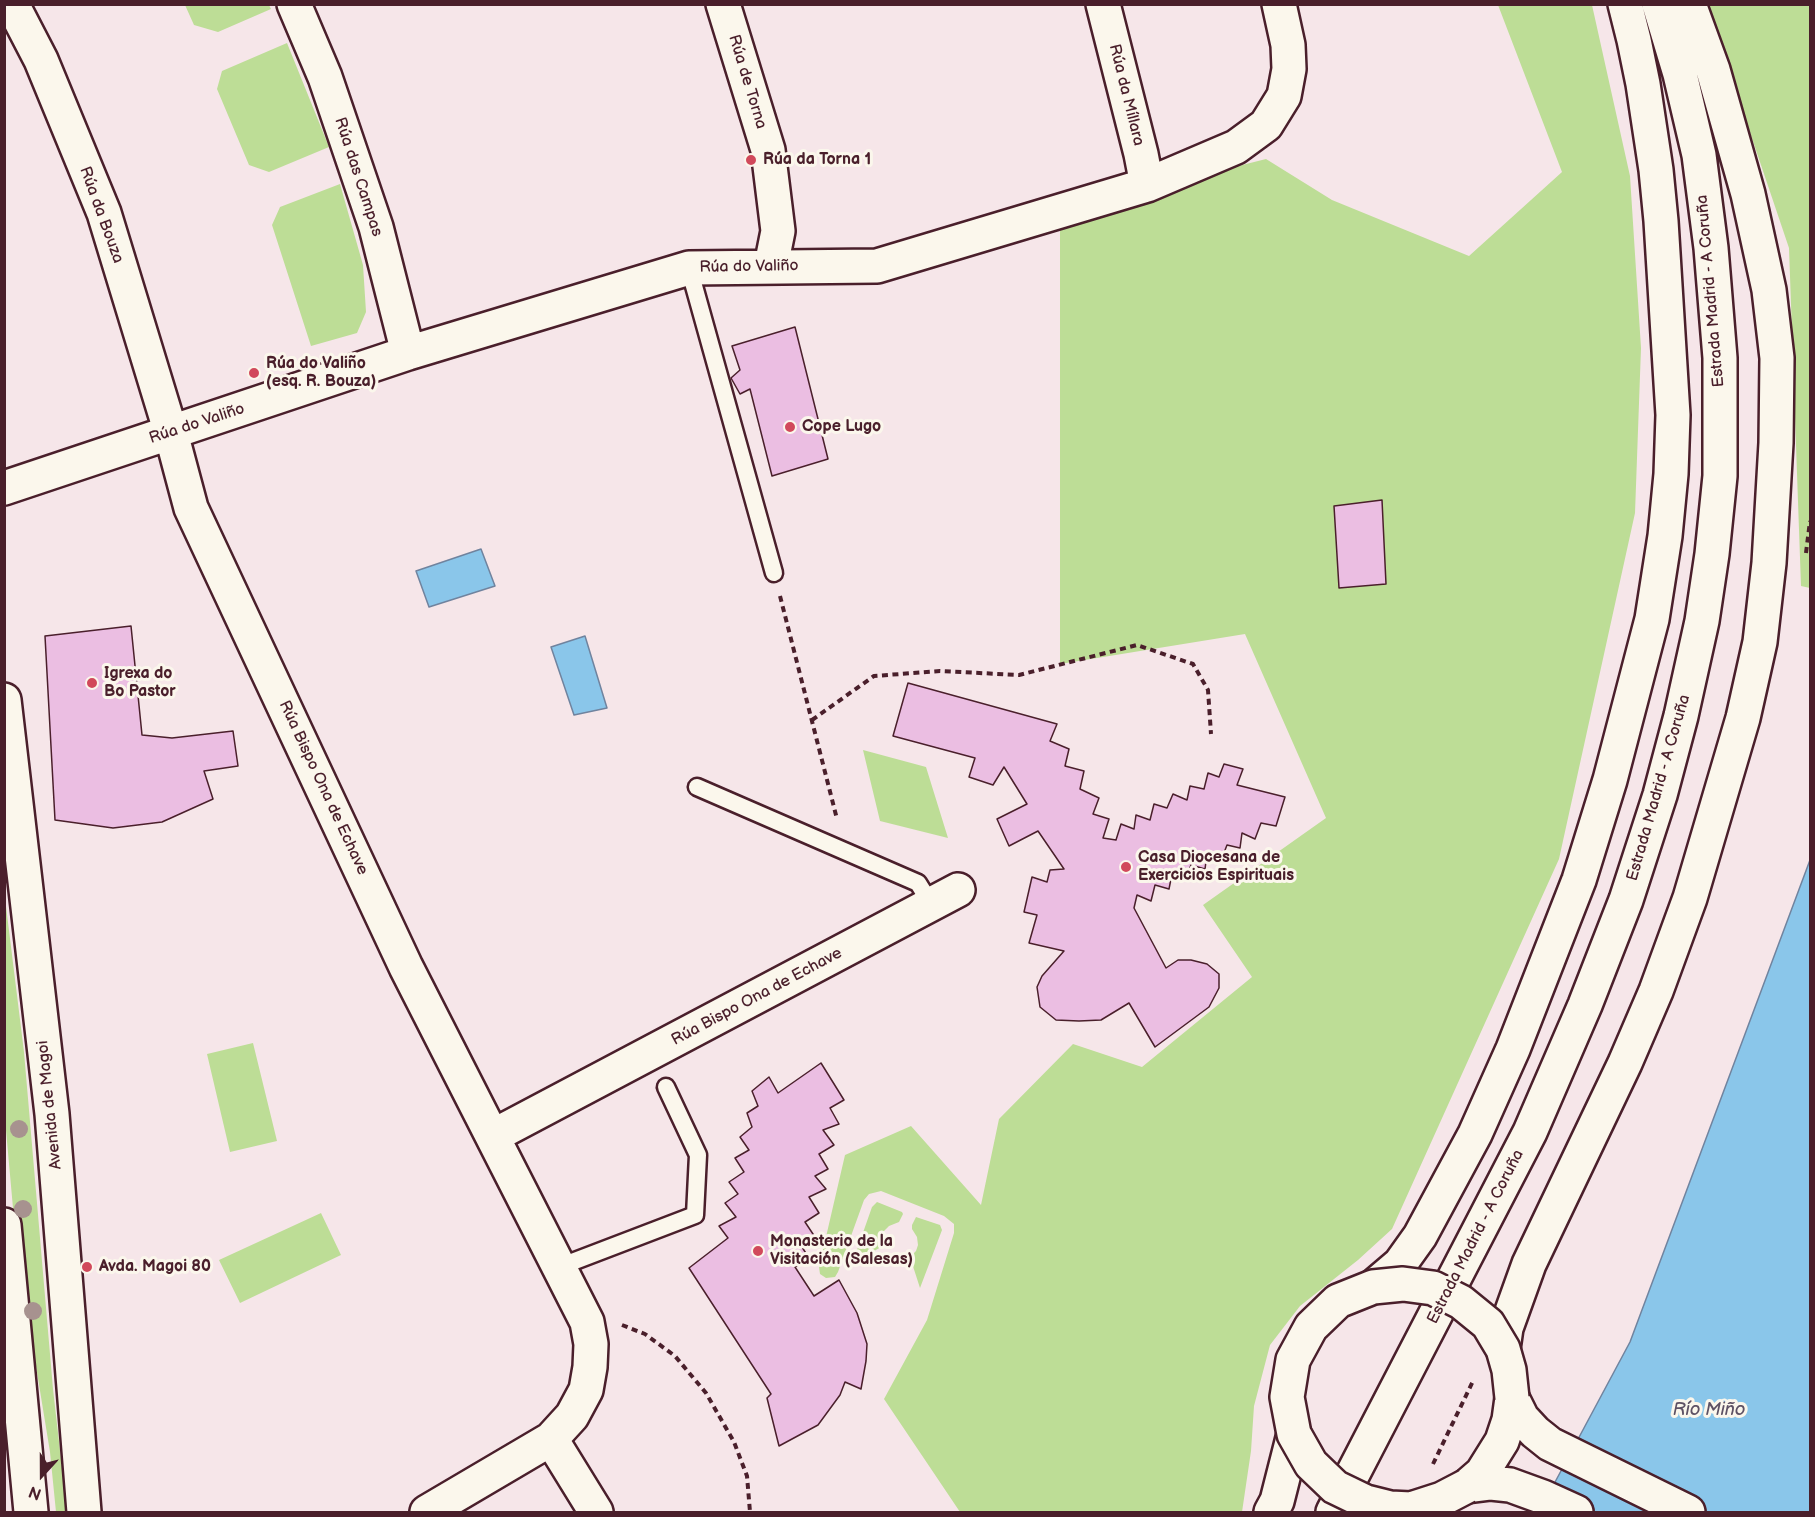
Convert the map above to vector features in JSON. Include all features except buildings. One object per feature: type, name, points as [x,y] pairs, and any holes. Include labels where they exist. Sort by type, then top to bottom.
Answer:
[{"type":"main road","name":"Rúa da Bouza","points":[[12,4],[41,60],[104,213],[171,433]]},
{"type":"main road","name":"Rúa das Campas","points":[[294,4],[325,77],[376,227],[408,353]]},
{"type":"main road","name":"Rúa de Torna","points":[[723,4],[768,150],[778,231],[771,266]]},
{"type":"main road","name":"Rúa da Míllara","points":[[1103,4],[1141,154],[1146,185]]},
{"type":"main road","name":"Rúa do Valiño","points":[[4,488],[408,353],[689,268],[878,266],[1146,185],[1236,147],[1266,125],[1284,96],[1289,69],[1288,45],[1279,4]]},
{"type":"main road","points":[[1373,1287],[1400,1264],[1420,1236],[1475,1134],[1513,1048],[1582,868],[1610,780],[1652,619],[1665,536],[1671,474],[1673,415],[1657,180],[1643,84],[1625,4]]},
{"type":"main road","name":"Estrada Madrid - A Coruña","points":[[1333,1512],[1530,1132],[1585,1005],[1626,900],[1660,795],[1681,716],[1702,621],[1720,476],[1719,346],[1711,248],[1699,155],[1680,74],[1659,4]]},
{"type":"main road","points":[[1503,1349],[1506,1328],[1529,1264],[1656,991],[1690,898],[1743,718],[1760,642],[1769,563],[1776,443],[1777,358],[1769,290],[1748,194],[1713,70],[1689,4]]},
{"type":"main road","name":"Rúa Bispo Ona de Echave","points":[[171,433],[191,508],[406,967],[586,1322],[591,1344],[590,1367],[586,1389],[572,1416],[551,1439],[427,1512]]},
{"type":"main road","name":"Avenida de Magoi","points":[[4,700],[52,1114],[84,1512]]},
{"type":"main road","name":"Rúa Bispo Ona de Echave","points":[[493,1136],[944,897]]},
{"type":"main road","points":[[4,1225],[31,1512]]},
{"type":"main road","points":[[1403,1284],[1433,1288],[1461,1302],[1488,1324],[1503,1349],[1509,1370],[1512,1398],[1503,1441],[1482,1473],[1467,1486],[1442,1499],[1410,1511],[1366,1502],[1335,1487],[1311,1464],[1294,1434],[1287,1397],[1293,1360],[1311,1327],[1338,1301],[1373,1287],[1403,1284]]},
{"type":"main road","points":[[1512,1398],[1522,1418],[1550,1444],[1688,1512]]},
{"type":"main road","points":[[1271,1512],[1277,1501],[1294,1434]]},
{"type":"main road","points":[[551,1439],[590,1510]]},
{"type":"main road","points":[[1467,1486],[1491,1483],[1510,1485],[1576,1512]]},
{"type":"lane","points":[[689,268],[774,573]]},
{"type":"lane","points":[[698,788],[918,883],[944,897]]},
{"type":"lane","points":[[559,1267],[695,1215],[698,1155],[666,1087]]},
{"type":"path","points":[[774,573],[845,851]]},
{"type":"path","points":[[812,720],[874,676],[940,671],[1019,675],[1137,645],[1193,664],[1208,690],[1211,734]]},
{"type":"path","points":[[618,1323],[645,1334],[675,1356],[706,1394],[734,1442],[747,1476],[750,1512]]},
{"type":"path","points":[[1432,1466],[1476,1376]]},
{"type":"green space","points":[[185,5],[269,5],[271,9],[218,32],[194,25]]},
{"type":"green space","points":[[1498,5],[1592,5],[1630,176],[1641,348],[1635,513],[1559,859],[1392,1229],[1358,1260],[1300,1306],[1270,1345],[1254,1406],[1251,1451],[1242,1512],[960,1512],[884,1399],[927,1320],[954,1233],[954,1224],[944,1216],[881,1191],[869,1194],[864,1200],[838,1272],[835,1277],[826,1278],[820,1274],[819,1267],[845,1155],[911,1126],[981,1205],[999,1119],[1073,1044],[1142,1067],[1252,977],[1203,905],[1326,818],[1245,634],[1060,664],[1060,211],[1266,159],[1332,200],[1469,256],[1562,172]]},
{"type":"green space","points":[[1707,5],[1810,5],[1810,588],[1801,586],[1789,248]]},
{"type":"green space","points":[[287,43],[329,147],[269,172],[249,165],[217,89],[222,71]]},
{"type":"green space","points":[[340,184],[363,265],[366,312],[357,333],[311,346],[272,225],[280,207]]},
{"type":"green space","points":[[863,750],[926,767],[948,838],[880,821]]},
{"type":"green space","points":[[4,890],[24,1052],[53,1389],[67,1512],[56,1512],[50,1452],[20,1286],[4,1108]]},
{"type":"green space","points":[[253,1043],[277,1141],[230,1152],[207,1054]]},
{"type":"green space","points":[[877,1202],[903,1214],[899,1222],[889,1226],[883,1232],[881,1247],[852,1264],[872,1207]]},
{"type":"green space","points":[[321,1213],[341,1255],[240,1303],[219,1260]]},
{"type":"green space","points":[[916,1217],[940,1225],[942,1230],[920,1288],[910,1257],[918,1245],[917,1237],[912,1229]]},
{"type":"water","points":[[481,549],[495,586],[429,607],[416,571]]},
{"type":"water","points":[[585,636],[607,708],[574,715],[551,647]]},
{"type":"water","name":"Río Miño","points":[[1810,860],[1810,1512],[1539,1512],[1630,1342]]},
{"type":"place","name":"Rúa da Torna 1","points":[[751,160]]},
{"type":"place","name":"Rúa do Valiño (esq. R. Bouza)","points":[[254,373]]},
{"type":"place","name":"Cope Lugo","points":[[790,427]]},
{"type":"place","name":"Igrexa do Bo Pastor","points":[[92,683]]},
{"type":"place","name":"Casa Diocesana de Exercicios Espirituais","points":[[1126,867]]},
{"type":"place","name":"Monasterio de la Visitación (Salesas)","points":[[758,1251]]},
{"type":"place","name":"Avda. Magoi 80","points":[[87,1267]]}]
